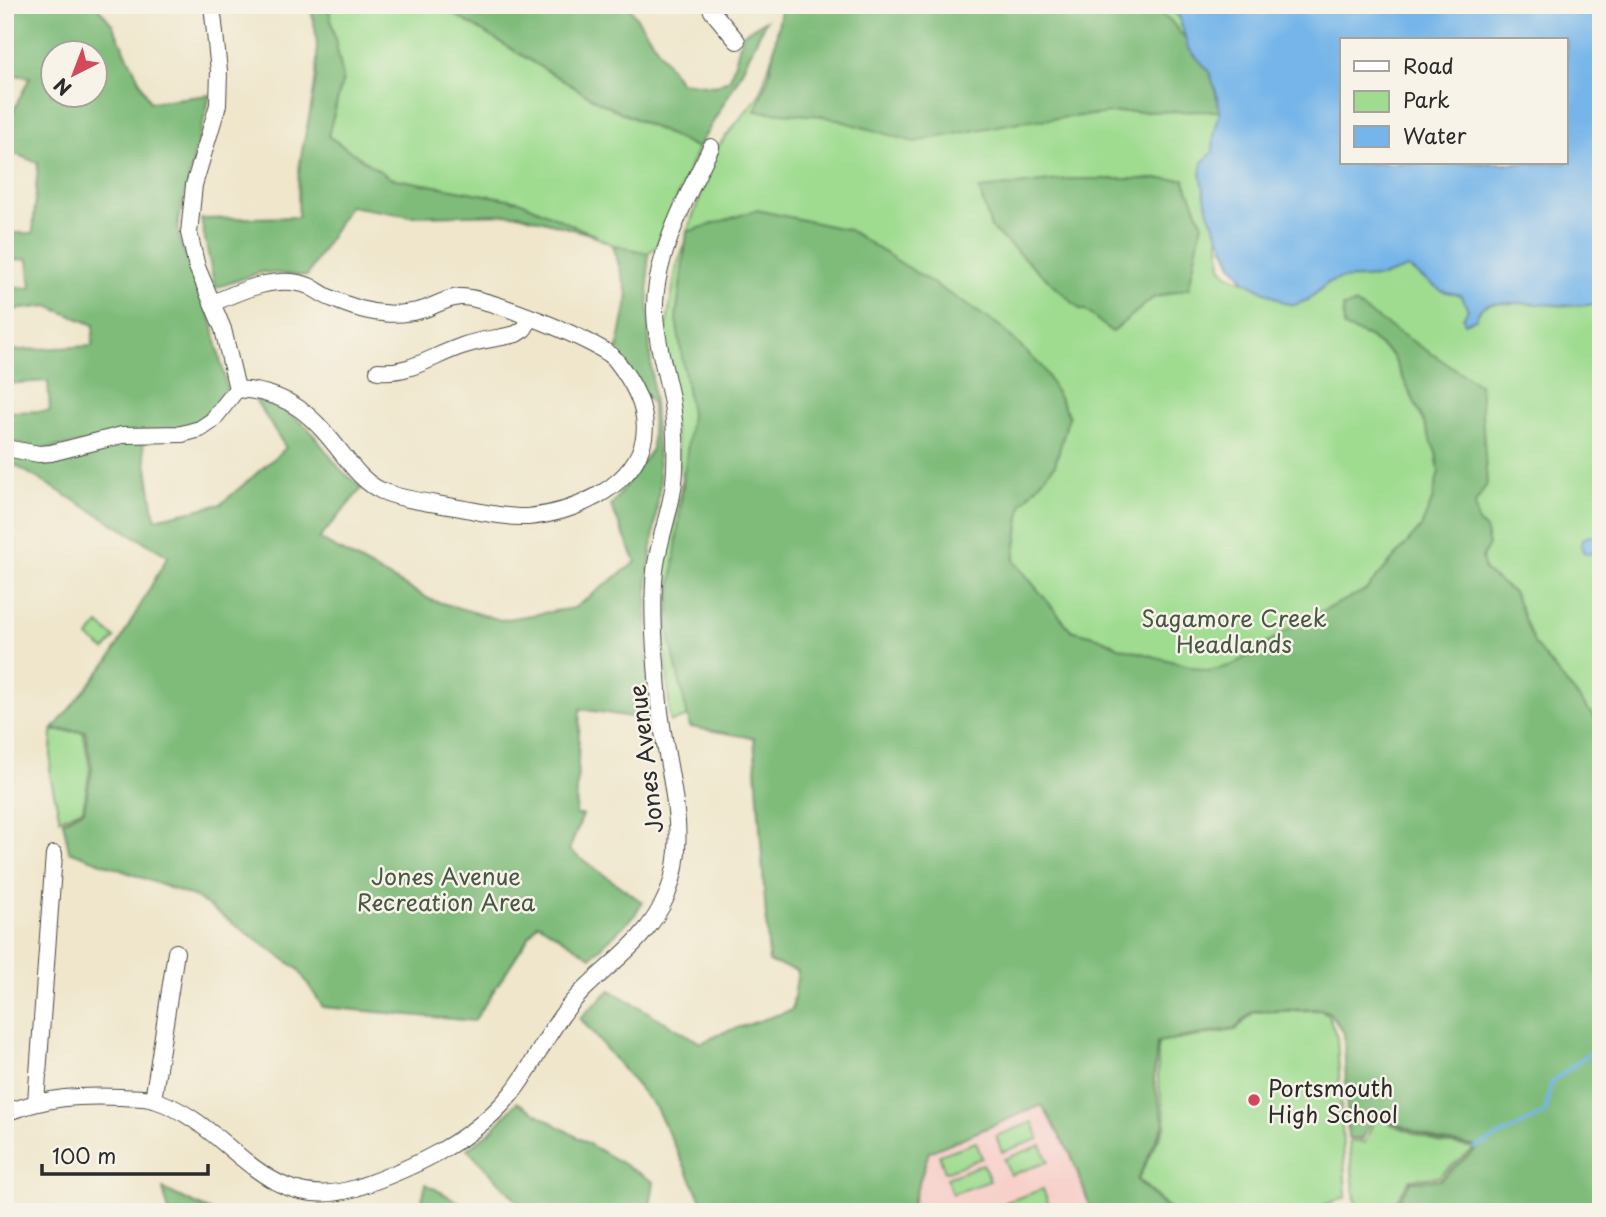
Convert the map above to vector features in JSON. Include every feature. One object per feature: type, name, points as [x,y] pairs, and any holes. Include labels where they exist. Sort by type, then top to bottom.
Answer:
[{"type":"street","points":[[5,449],[51,453],[122,435],[182,434],[200,429],[212,421],[237,389],[231,355],[197,267],[189,233],[194,185],[218,105],[219,71],[212,5]]},
{"type":"street","points":[[710,5],[737,41]]},
{"type":"street","name":"Jones Avenue","points":[[5,1113],[36,1102],[84,1095],[153,1100],[192,1118],[262,1174],[284,1188],[312,1195],[354,1188],[407,1168],[485,1121],[512,1093],[572,1003],[639,940],[650,925],[673,876],[677,836],[659,710],[654,608],[654,574],[675,472],[671,399],[654,310],[656,282],[680,215],[711,147]]},
{"type":"street","points":[[213,303],[271,282],[308,286],[331,299],[367,311],[405,314],[460,297],[473,298],[531,318],[612,355],[628,377],[643,408],[646,433],[638,460],[619,481],[586,502],[527,517],[506,516],[382,491],[364,480],[306,412],[291,401],[237,389]]},
{"type":"street","points":[[378,370],[390,372],[408,369],[460,346],[516,334],[524,329],[531,318]]},
{"type":"street","points":[[36,1102],[54,855]]},
{"type":"street","points":[[153,1100],[176,952]]},
{"type":"shaded area","points":[[1042,1105],[1071,1155],[1093,1212],[926,1212],[912,1205],[929,1152]]},
{"type":"green space","points":[[5,5],[96,5],[112,24],[150,102],[210,95],[178,221],[180,242],[208,306],[227,389],[222,400],[187,429],[39,449],[5,440],[5,412],[50,411],[48,381],[5,384],[5,351],[92,346],[94,325],[48,306],[5,311],[5,287],[31,288],[28,259],[5,260],[5,233],[33,233],[38,163],[5,150],[5,119],[9,120],[30,77],[5,74]]},
{"type":"green space","points":[[309,5],[328,5],[343,78],[328,136],[390,178],[519,201],[597,236],[518,214],[411,216],[349,206],[307,276],[262,272],[215,288],[201,219],[298,217],[299,169],[317,64],[317,44]]},
{"type":"green space","points":[[328,5],[439,5],[599,102],[698,148],[657,246],[648,253],[613,245],[519,201],[390,178],[328,136],[343,78]]},
{"type":"green space","points":[[439,5],[628,5],[680,82],[715,86],[730,79],[743,34],[766,20],[738,79],[698,148],[599,102]]},
{"type":"green space","points":[[782,5],[1150,5],[1170,20],[1210,70],[1220,111],[1123,112],[1019,122],[914,142],[823,116],[755,111],[769,76]]},
{"type":"green space","name":"Sagamore Creek Headlands","points":[[790,5],[1165,5],[1195,31],[1222,67],[1218,232],[1221,267],[1228,275],[1253,285],[1328,283],[1343,277],[1383,277],[1401,265],[1579,306],[1601,302],[1601,725],[1598,721],[834,670],[670,722],[662,583],[682,481],[663,346],[677,265],[719,145],[759,95]]},
{"type":"green space","points":[[1069,179],[1184,179],[1202,223],[1189,288],[1153,298],[1112,332],[1085,310],[1081,310],[991,228],[979,189]]},
{"type":"green space","points":[[757,210],[849,230],[1000,326],[1043,368],[1069,416],[1055,465],[1022,504],[1014,561],[1071,630],[1098,637],[1119,647],[1208,671],[1233,665],[1301,621],[1366,590],[1421,527],[1432,501],[1439,471],[1436,453],[1422,418],[1392,355],[1369,337],[1344,327],[1343,307],[1355,304],[1480,385],[1487,484],[1475,504],[1478,522],[1485,529],[1489,545],[1482,558],[1485,571],[1514,593],[1535,645],[1601,725],[1601,1212],[1523,1212],[1501,1199],[1491,1212],[1392,1212],[1411,1181],[1439,1180],[1479,1147],[1437,1140],[1374,1115],[1362,1140],[1348,1138],[1344,1033],[1329,1012],[1320,1009],[1253,1011],[1236,1028],[1157,1042],[1154,1081],[1164,1124],[1137,1180],[1170,1212],[1092,1212],[1071,1155],[1042,1105],[929,1152],[912,1204],[926,1212],[707,1212],[656,1108],[580,1018],[610,990],[701,1043],[725,1032],[792,1010],[798,971],[769,962],[754,738],[690,727],[667,626],[691,414],[676,319],[687,232]]},
{"type":"green space","name":"Jones Avenue Recreation Area","points":[[613,245],[648,253],[649,337],[660,484],[648,578],[647,662],[651,692],[645,719],[580,709],[576,815],[583,815],[569,850],[642,902],[635,915],[591,957],[538,923],[474,1021],[323,1007],[298,969],[197,898],[69,851],[63,821],[84,810],[92,768],[85,731],[53,729],[110,659],[168,556],[5,459],[5,454],[143,442],[155,519],[221,504],[286,448],[254,398],[285,410],[308,428],[341,470],[362,488],[319,539],[431,600],[501,620],[574,608],[636,562],[611,506],[652,449],[652,404],[617,352],[628,296]]},
{"type":"green space","points":[[99,624],[115,638],[105,650],[88,637]]},
{"type":"green space","points":[[52,731],[83,732],[90,769],[83,809],[60,819],[50,775]]},
{"type":"green space","name":"Portsmouth High School","points":[[1320,1010],[1328,1014],[1337,1038],[1346,1197],[1318,1207],[1315,1212],[1173,1212],[1138,1179],[1166,1124],[1158,1081],[1158,1043],[1236,1030],[1254,1012]]},
{"type":"green space","points":[[517,1102],[654,1182],[649,1212],[524,1212],[526,1210],[467,1149],[490,1132]]},
{"type":"green space","points":[[1375,1118],[1437,1142],[1475,1148],[1438,1177],[1410,1179],[1389,1212],[1349,1212],[1356,1208],[1349,1141],[1365,1143]]},
{"type":"green space","points":[[1033,1122],[1039,1139],[1002,1152],[996,1136]]},
{"type":"green space","points":[[976,1142],[982,1158],[945,1172],[939,1155]]},
{"type":"green space","points":[[1041,1145],[1048,1162],[1010,1175],[1004,1159]]},
{"type":"green space","points":[[983,1164],[990,1181],[952,1194],[947,1178]]},
{"type":"green space","points":[[426,1184],[477,1212],[419,1212]]},
{"type":"green space","points":[[163,1189],[213,1212],[169,1212]]},
{"type":"green space","points":[[1043,1189],[1049,1205],[1032,1212],[1010,1212],[1006,1202]]},
{"type":"water","points":[[1173,5],[1601,5],[1601,303],[1568,306],[1490,304],[1481,309],[1476,319],[1465,323],[1463,318],[1468,309],[1460,295],[1442,291],[1408,268],[1381,277],[1340,279],[1328,283],[1308,300],[1294,305],[1285,303],[1245,281],[1232,264],[1208,212],[1201,176],[1203,162],[1213,152],[1220,111],[1209,71],[1188,48],[1177,9]]},
{"type":"water","points":[[1589,536],[1601,538],[1601,549],[1589,554],[1584,553],[1581,546],[1583,539]]},
{"type":"waterway","points":[[1601,1001],[1601,1028]]},
{"type":"waterway","points":[[1475,1148],[1545,1113],[1551,1083],[1601,1044]]},
{"type":"place","name":"Portsmouth High School","points":[[1254,1100]]}]
